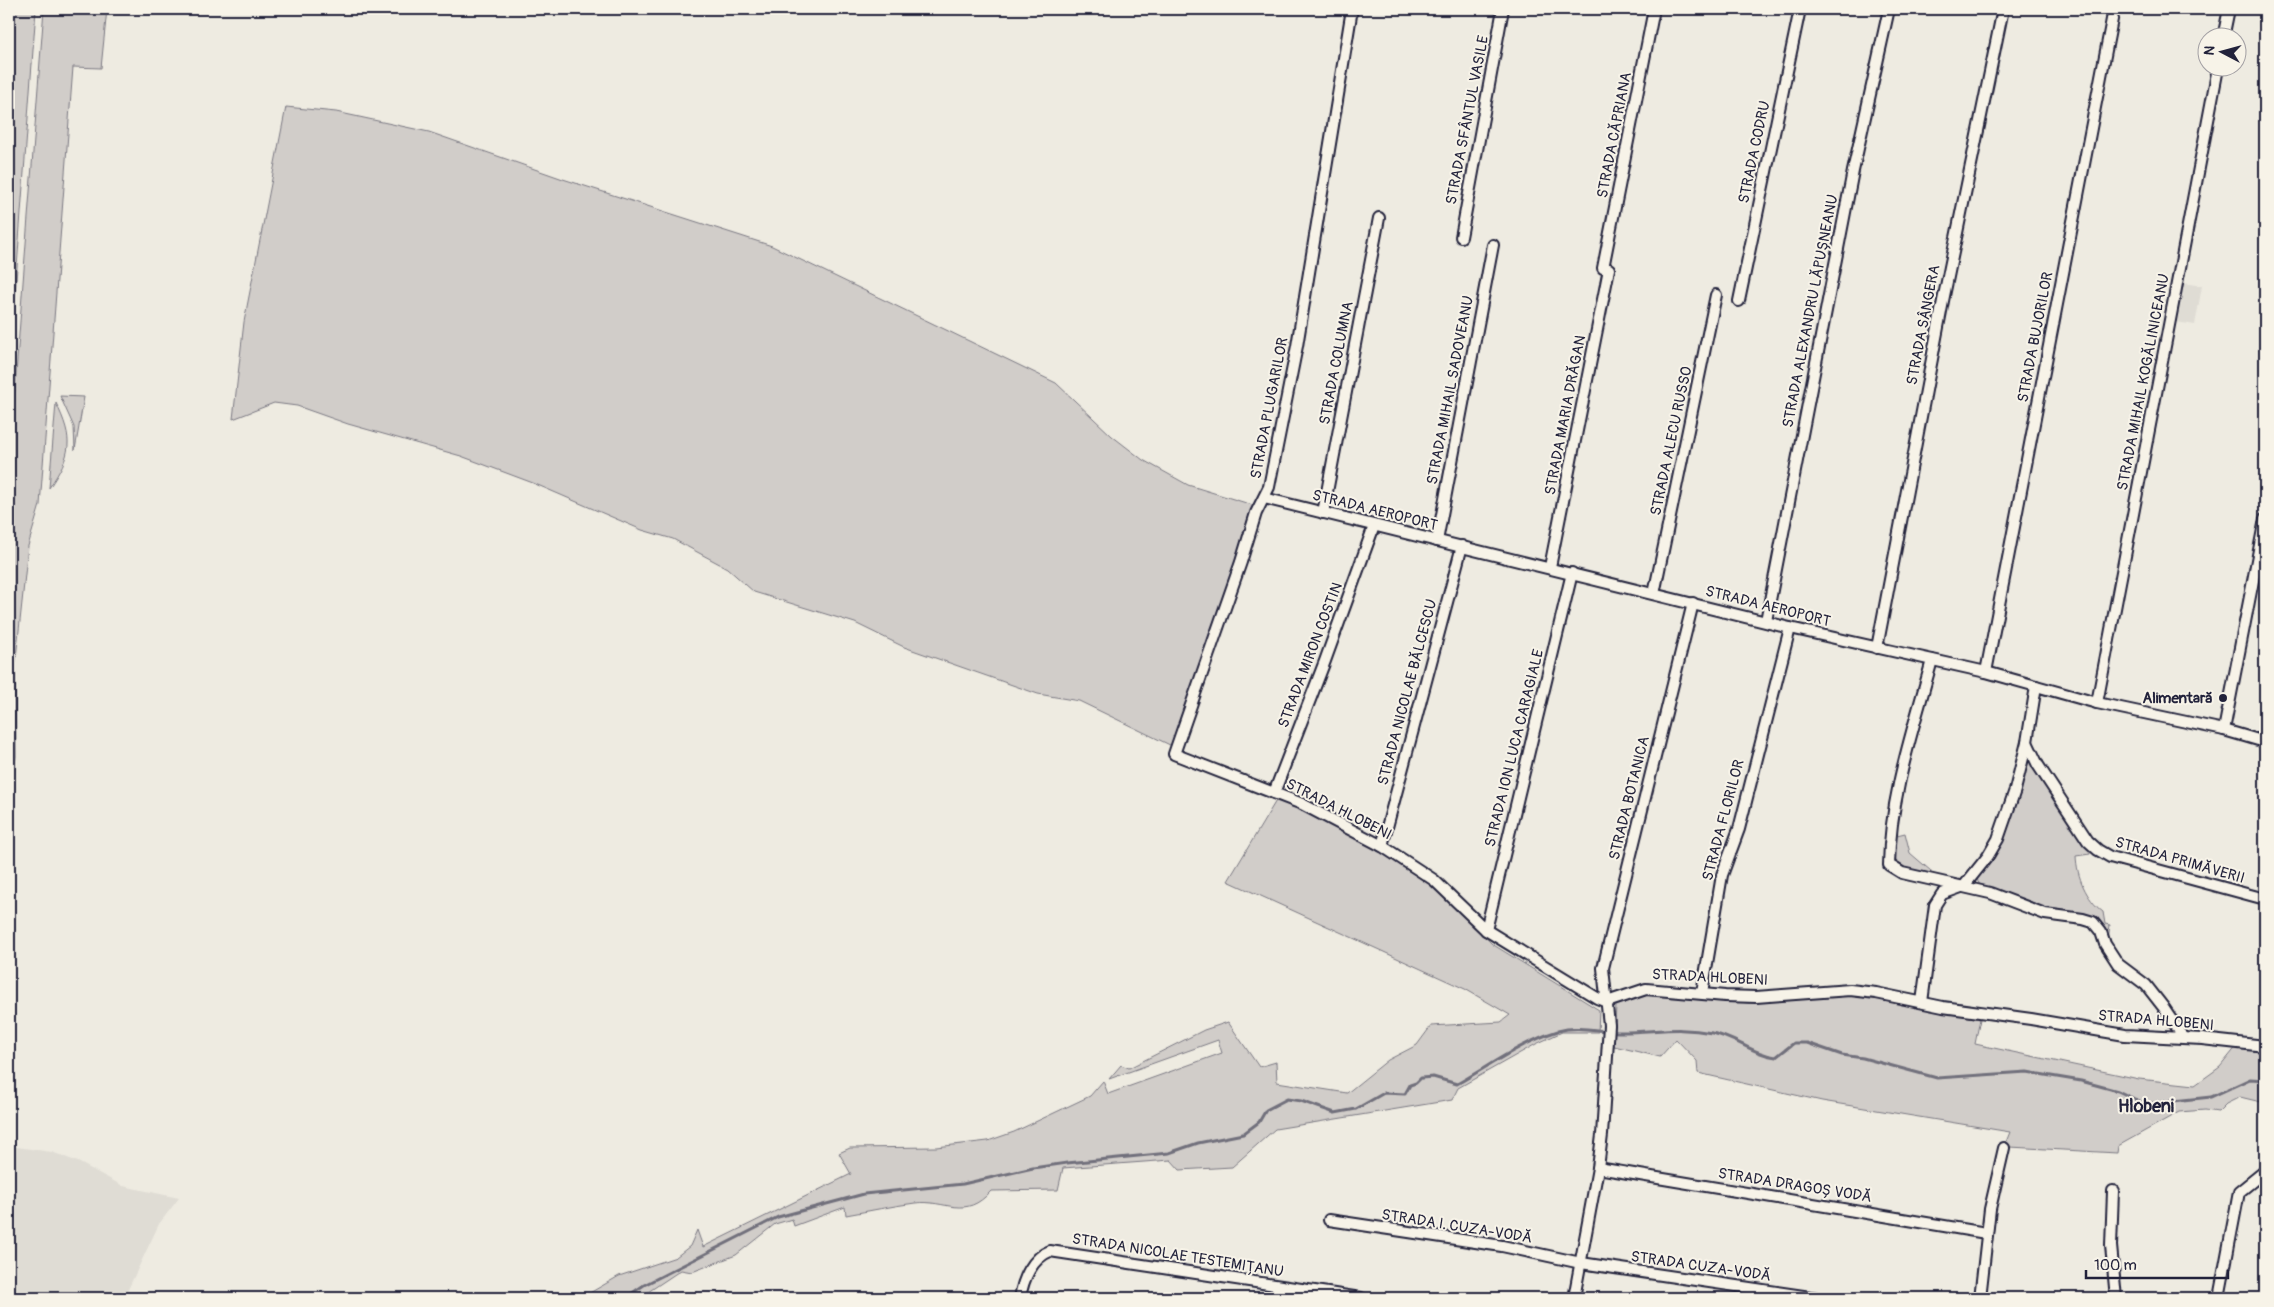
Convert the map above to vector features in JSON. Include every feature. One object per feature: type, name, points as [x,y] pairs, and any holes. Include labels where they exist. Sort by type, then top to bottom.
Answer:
[{"type":"street","name":"STRADA PLUGARILOR","points":[[1274,793],[1174,754],[1241,562],[1256,513],[1269,487],[1297,346],[1352,9]]},
{"type":"street","name":"STRADA SFÂNTUL VASILE","points":[[1460,236],[1503,9]]},
{"type":"street","name":"STRADA CĂPRIANA","points":[[1606,268],[1654,9]]},
{"type":"street","name":"STRADA CODRU","points":[[1739,301],[1800,9]]},
{"type":"street","name":"STRADA ALEXANDRU LĂPUȘNEANU","points":[[1766,621],[1852,171],[1889,9]]},
{"type":"street","name":"STRADA SÂNGERA","points":[[1876,648],[1943,301],[2003,9]]},
{"type":"street","name":"STRADA BUJORILOR","points":[[1986,672],[2114,9]]},
{"type":"street","points":[[2225,28],[2229,9]]},
{"type":"street","name":"STRADA MIHAIL KOGĂLINICEANU","points":[[2097,702],[2216,78]]},
{"type":"street","name":"STRADA COLUMNA","points":[[1323,513],[1380,218]]},
{"type":"street","name":"STRADA MIHAIL SADOVEANU","points":[[1437,541],[1493,245]]},
{"type":"street","name":"STRADA MARIA DRĂGAN","points":[[1550,567],[1606,268]]},
{"type":"street","name":"STRADA ALECU RUSSO","points":[[1654,594],[1716,295]]},
{"type":"street","name":"STRADA AEROPORT","points":[[1264,498],[1550,567],[1790,628],[1986,672],[2097,702],[2224,730],[2265,742]]},
{"type":"street","points":[[2224,730],[2265,519]]},
{"type":"street","name":"STRADA MIRON COSTIN","points":[[1274,793],[1374,526]]},
{"type":"street","name":"STRADA NICOLAE BĂLCESCU","points":[[1382,846],[1462,546]]},
{"type":"street","name":"STRADA ION LUCA CARAGIALE","points":[[1486,930],[1572,573]]},
{"type":"street","name":"STRADA BOTANICA","points":[[1574,1298],[1598,1168],[1609,1037],[1603,968],[1693,603]]},
{"type":"street","name":"STRADA FLORILOR","points":[[1702,993],[1722,875],[1739,829],[1790,628]]},
{"type":"street","points":[[1932,660],[1902,773],[1894,813],[1889,865],[1894,870],[1907,874],[1990,893],[2045,914],[2093,922],[2101,932],[2118,964],[2146,986],[2164,1008],[2184,1038]]},
{"type":"street","points":[[1922,1002],[1935,905],[1942,894],[1964,886],[1988,856],[1998,839],[2015,790],[2027,742],[2036,686]]},
{"type":"street","name":"STRADA PRIMĂVERII","points":[[2027,742],[2038,765],[2088,841],[2098,850],[2110,857],[2265,899]]},
{"type":"street","name":"STRADA HLOBENI","points":[[1274,793],[1302,804],[1382,846],[1434,880],[1486,930],[1597,998],[1607,1002],[1646,988],[1725,996],[1756,997],[1850,990],[1876,993],[1960,1010],[2125,1034],[2264,1046]]},
{"type":"street","points":[[1980,1298],[1986,1233],[2004,1148]]},
{"type":"street","name":"STRADA DRAGOȘ VODĂ","points":[[1598,1168],[1986,1233]]},
{"type":"street","points":[[2219,1298],[2239,1192],[2249,1182],[2265,1172]]},
{"type":"street","points":[[2113,1191],[2111,1246],[2116,1298]]},
{"type":"street","name":"STRADA I. CUZA-VODĂ","points":[[1329,1220],[1502,1246],[1581,1263]]},
{"type":"street","name":"STRADA NICOLAE TESTEMIȚANU","points":[[1020,1298],[1033,1264],[1040,1254],[1050,1251],[1361,1298]]},
{"type":"street","name":"STRADA CUZA-VODĂ","points":[[1581,1263],[1817,1298]]},
{"type":"shaded area","points":[[9,9],[36,9],[9,376]]},
{"type":"shaded area","points":[[44,9],[107,9],[101,68],[73,67],[40,505],[28,546],[15,668],[16,756],[9,816],[9,465]]},
{"type":"shaded area","points":[[286,107],[336,112],[429,132],[563,179],[772,246],[1056,383],[1112,436],[1143,460],[1188,485],[1256,506],[1172,746],[1079,701],[1038,694],[904,647],[855,623],[754,592],[727,568],[673,539],[642,530],[533,483],[461,456],[348,424],[297,406],[274,403],[233,419],[244,322]]},
{"type":"shaded area","points":[[2184,283],[2202,286],[2195,325],[2176,322]]},
{"type":"shaded area","points":[[60,396],[84,397],[75,450],[74,427]]},
{"type":"shaded area","points":[[56,403],[66,427],[68,447],[62,466],[49,488]]},
{"type":"shaded area","points":[[2028,752],[2089,844],[2090,854],[2076,856],[2078,872],[2087,894],[2103,912],[2105,924],[2110,925],[2108,940],[2099,921],[2043,910],[1982,887],[1978,882],[1977,877]]},
{"type":"shaded area","points":[[1277,799],[1377,847],[1434,883],[1492,944],[1599,1010],[1598,1032],[1562,1032],[1536,1044],[1458,1088],[1452,1100],[1275,1129],[1232,1167],[1180,1170],[1171,1160],[1063,1168],[1058,1190],[991,1191],[982,1200],[964,1207],[915,1203],[846,1215],[845,1207],[794,1226],[792,1219],[775,1224],[736,1255],[692,1272],[681,1270],[639,1298],[585,1298],[588,1294],[619,1276],[676,1257],[690,1246],[697,1230],[703,1247],[851,1174],[839,1153],[850,1148],[936,1147],[988,1141],[1014,1132],[1090,1096],[1103,1081],[1108,1094],[1222,1053],[1218,1040],[1109,1079],[1121,1065],[1129,1068],[1204,1030],[1228,1022],[1259,1067],[1276,1062],[1277,1082],[1347,1093],[1388,1060],[1417,1045],[1431,1026],[1501,1022],[1510,1015],[1465,989],[1228,881]]},
{"type":"shaded area","points":[[1905,833],[1910,853],[1931,871],[1930,873],[1934,874],[1932,877],[1901,869],[1898,865],[1894,853],[1893,836]]},
{"type":"shaded area","points":[[1655,993],[1748,1003],[1858,995],[1980,1019],[1975,1044],[2139,1079],[2195,1085],[2220,1067],[2237,1046],[2261,1051],[2265,1056],[2265,1103],[2240,1097],[2226,1104],[2218,1112],[2205,1110],[2179,1112],[2118,1146],[2117,1153],[2010,1147],[2006,1142],[2010,1132],[1822,1101],[1698,1073],[1697,1061],[1676,1039],[1660,1057],[1614,1046],[1616,1005],[1641,995]]},
{"type":"shaded area","points":[[9,1146],[52,1152],[78,1162],[123,1186],[179,1198],[159,1224],[124,1298],[9,1298]]},
{"type":"waterway","points":[[625,1298],[644,1285],[778,1217],[864,1194],[963,1184],[1033,1168],[1067,1163],[1169,1153],[1198,1143],[1243,1134],[1259,1122],[1266,1110],[1287,1099],[1301,1101],[1335,1113],[1356,1109],[1384,1093],[1405,1094],[1410,1085],[1416,1083],[1421,1078],[1433,1077],[1457,1084],[1532,1041],[1566,1029],[1614,1032],[1700,1031],[1720,1035],[1759,1053],[1776,1057],[1794,1043],[1807,1043],[1842,1055],[1863,1058],[1937,1078],[2027,1072],[2081,1081],[2118,1091],[2145,1104],[2211,1097],[2250,1079],[2265,1080]]},
{"type":"place","name":"Alimentară","points":[[2223,698]]},
{"type":"district","name":"Hlobeni","points":[[2146,1106]]}]
